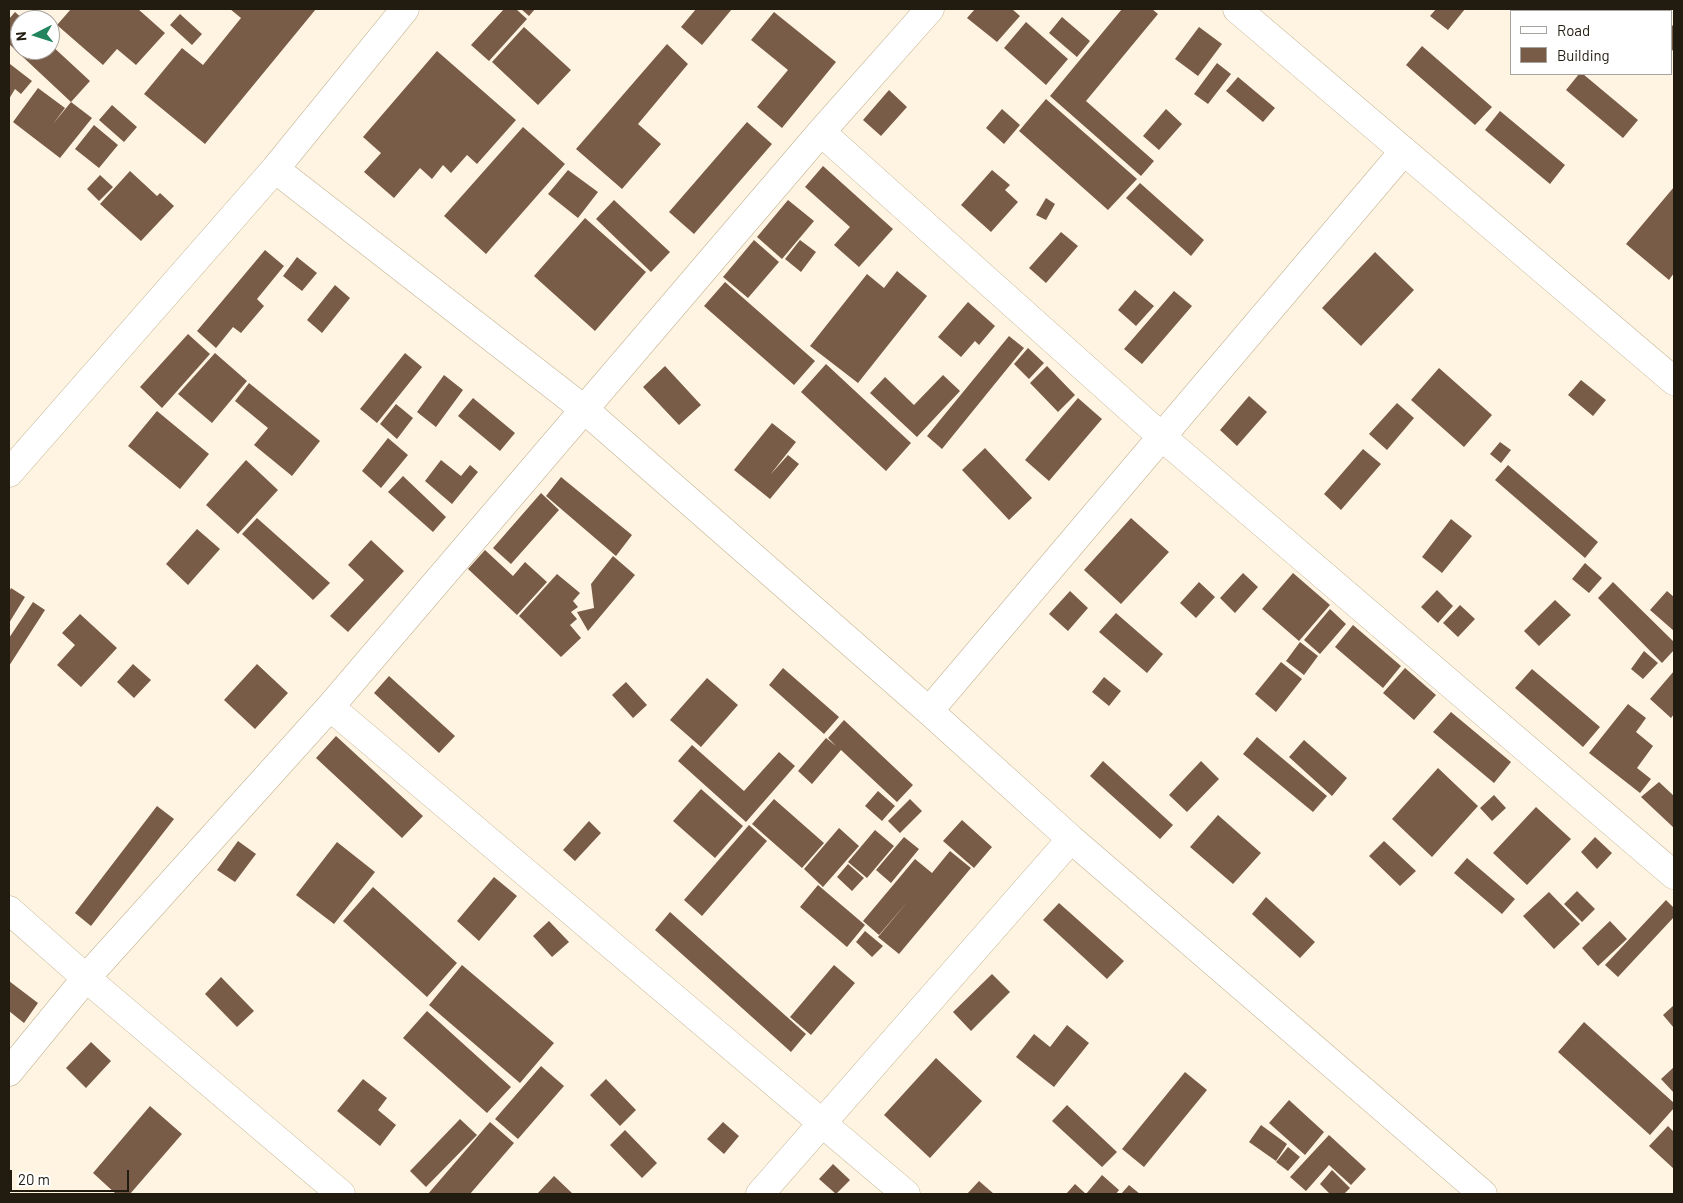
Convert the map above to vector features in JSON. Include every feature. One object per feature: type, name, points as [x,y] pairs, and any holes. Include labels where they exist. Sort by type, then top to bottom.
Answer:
[{"type":"street","points":[[9,473],[275,169],[405,9]]},
{"type":"street","points":[[9,1072],[86,978],[330,708],[821,132],[930,9]]},
{"type":"street","points":[[1237,9],[1674,381]]},
{"type":"street","points":[[821,132],[1162,437],[1674,875]]},
{"type":"street","points":[[929,711],[1404,151]]},
{"type":"street","points":[[275,169],[585,410],[929,711],[1071,839],[1483,1194]]},
{"type":"street","points":[[330,708],[906,1194]]},
{"type":"street","points":[[760,1194],[1071,839]]},
{"type":"street","points":[[9,910],[86,978],[341,1194]]},
{"type":"building","points":[[71,9],[138,9],[165,33],[136,65],[117,49],[103,65],[60,28],[60,22]]},
{"type":"building","points":[[230,9],[316,9],[205,144],[144,94],[182,48],[203,65],[241,18]]},
{"type":"building","points":[[504,9],[516,9],[527,19],[489,61],[471,45]]},
{"type":"building","points":[[521,9],[535,9],[529,16]]},
{"type":"building","points":[[696,9],[732,9],[702,45],[681,27]]},
{"type":"building","points":[[975,9],[1012,9],[1020,16],[997,42],[967,18]]},
{"type":"building","points":[[1122,9],[1152,9],[1158,14],[1086,101],[1154,161],[1141,176],[1050,96]]},
{"type":"building","points":[[1436,9],[1465,9],[1448,30],[1430,16]]},
{"type":"building","points":[[1511,9],[1574,9],[1573,10]]},
{"type":"building","points":[[1604,9],[1606,10],[1585,10]]},
{"type":"building","points":[[1652,9],[1654,10],[1633,10]]},
{"type":"building","points":[[774,12],[836,62],[782,128],[757,107],[788,70],[751,40]]},
{"type":"building","points":[[180,14],[202,34],[192,45],[170,25]]},
{"type":"building","points":[[1062,17],[1090,41],[1077,57],[1049,33]]},
{"type":"building","points":[[10,18],[10,45],[9,44]]},
{"type":"building","points":[[1026,22],[1068,59],[1046,85],[1004,48]]},
{"type":"building","points":[[1673,26],[1674,27],[1673,50]]},
{"type":"building","points":[[524,27],[571,70],[538,105],[492,62]]},
{"type":"building","points":[[1199,27],[1222,44],[1198,76],[1175,59]]},
{"type":"building","points":[[667,44],[688,64],[638,124],[661,144],[622,189],[576,149]]},
{"type":"building","points":[[1422,46],[1492,107],[1475,125],[1406,65]]},
{"type":"building","points":[[437,51],[516,120],[477,164],[467,155],[451,173],[443,165],[432,179],[420,168],[394,198],[364,172],[381,153],[363,137]]},
{"type":"building","points":[[60,53],[90,81],[71,102],[26,60],[60,60]]},
{"type":"building","points":[[1217,63],[1231,74],[1208,104],[1194,94]]},
{"type":"building","points":[[10,64],[32,81],[21,94],[15,89],[9,99],[9,66]]},
{"type":"building","points":[[1578,75],[1584,75],[1638,120],[1623,138],[1566,90]]},
{"type":"building","points":[[1238,77],[1275,108],[1263,122],[1226,91]]},
{"type":"building","points":[[38,88],[65,108],[53,124],[71,102],[92,118],[60,158],[13,122]]},
{"type":"building","points":[[889,90],[907,107],[881,136],[863,120]]},
{"type":"building","points":[[1046,99],[1137,179],[1108,210],[1019,131]]},
{"type":"building","points":[[112,105],[137,127],[124,142],[99,120]]},
{"type":"building","points":[[1002,109],[1020,125],[1004,144],[986,128]]},
{"type":"building","points":[[1166,109],[1182,124],[1159,150],[1143,136]]},
{"type":"building","points":[[1500,111],[1565,165],[1550,184],[1485,130]]},
{"type":"building","points":[[747,122],[772,144],[694,234],[669,212]]},
{"type":"building","points":[[94,125],[118,145],[99,168],[75,149]]},
{"type":"building","points":[[523,127],[565,164],[486,254],[444,216]]},
{"type":"building","points":[[823,166],[893,229],[859,267],[834,245],[850,227],[805,187]]},
{"type":"building","points":[[568,170],[598,192],[578,218],[548,194]]},
{"type":"building","points":[[992,170],[1010,185],[1005,190],[1018,202],[991,232],[961,205]]},
{"type":"building","points":[[130,171],[157,196],[160,193],[174,206],[141,241],[100,204]]},
{"type":"building","points":[[100,175],[113,187],[99,201],[87,189]]},
{"type":"building","points":[[1140,183],[1204,240],[1191,256],[1126,198]]},
{"type":"building","points":[[1674,187],[1674,273],[1669,280],[1626,244]]},
{"type":"building","points":[[1046,198],[1055,204],[1046,220],[1036,215]]},
{"type":"building","points":[[614,200],[670,252],[651,272],[596,219]]},
{"type":"building","points":[[788,200],[814,221],[782,259],[757,237]]},
{"type":"building","points":[[585,218],[646,272],[595,331],[534,276]]},
{"type":"building","points":[[1061,232],[1078,246],[1046,283],[1029,268]]},
{"type":"building","points":[[754,240],[779,262],[748,298],[723,277]]},
{"type":"building","points":[[800,240],[816,252],[801,272],[785,259]]},
{"type":"building","points":[[265,250],[284,266],[257,299],[264,306],[241,333],[233,327],[216,348],[197,331]]},
{"type":"building","points":[[1375,252],[1414,290],[1361,346],[1322,308]]},
{"type":"building","points":[[297,257],[317,273],[302,291],[283,276]]},
{"type":"building","points":[[897,271],[927,296],[858,383],[810,346],[867,274],[884,288]]},
{"type":"building","points":[[725,282],[815,361],[794,385],[704,306]]},
{"type":"building","points":[[335,285],[350,298],[322,333],[307,320]]},
{"type":"building","points":[[1135,290],[1154,306],[1136,326],[1118,310]]},
{"type":"building","points":[[1174,291],[1192,306],[1142,364],[1124,349]]},
{"type":"building","points":[[968,302],[995,326],[979,345],[975,341],[961,357],[938,337]]},
{"type":"building","points":[[188,334],[210,354],[162,408],[140,387]]},
{"type":"building","points":[[1009,336],[1024,348],[942,449],[927,436]]},
{"type":"building","points":[[1028,348],[1044,363],[1029,379],[1014,364]]},
{"type":"building","points":[[215,353],[247,381],[212,423],[178,394]]},
{"type":"building","points":[[405,353],[422,367],[377,423],[360,409]]},
{"type":"building","points":[[826,364],[911,443],[886,471],[801,392]]},
{"type":"building","points":[[665,366],[701,405],[679,425],[643,387]]},
{"type":"building","points":[[1047,366],[1075,395],[1058,412],[1030,383]]},
{"type":"building","points":[[1439,368],[1492,415],[1464,447],[1411,400]]},
{"type":"building","points":[[444,375],[463,390],[436,427],[417,412]]},
{"type":"building","points":[[943,375],[960,391],[917,437],[870,393],[885,377],[914,405]]},
{"type":"building","points":[[1581,380],[1606,400],[1593,416],[1568,395]]},
{"type":"building","points":[[249,383],[320,441],[292,476],[254,445],[268,428],[235,401]]},
{"type":"building","points":[[1249,396],[1267,412],[1237,446],[1220,430]]},
{"type":"building","points":[[473,398],[515,433],[500,451],[458,416]]},
{"type":"building","points":[[1078,398],[1102,419],[1049,481],[1025,460]]},
{"type":"building","points":[[1397,403],[1414,418],[1387,450],[1369,434]]},
{"type":"building","points":[[396,404],[413,418],[397,439],[380,424]]},
{"type":"building","points":[[157,411],[209,454],[180,489],[128,446]]},
{"type":"building","points":[[772,423],[796,442],[770,475],[788,455],[799,464],[770,499],[734,470]]},
{"type":"building","points":[[388,438],[408,455],[381,488],[362,471]]},
{"type":"building","points":[[1500,442],[1511,450],[1501,463],[1490,454]]},
{"type":"building","points":[[985,448],[1032,498],[1009,520],[962,470]]},
{"type":"building","points":[[1363,449],[1381,464],[1341,510],[1324,494]]},
{"type":"building","points":[[246,460],[278,490],[238,534],[206,505]]},
{"type":"building","points":[[441,460],[461,476],[470,465],[478,472],[452,504],[425,481]]},
{"type":"building","points":[[1508,465],[1598,542],[1585,558],[1495,480]]},
{"type":"building","points":[[403,476],[446,517],[433,532],[388,492]]},
{"type":"building","points":[[561,477],[632,535],[616,556],[546,496]]},
{"type":"building","points":[[541,493],[559,510],[511,564],[493,548]]},
{"type":"building","points":[[257,518],[330,583],[313,600],[242,534]]},
{"type":"building","points":[[1131,518],[1169,552],[1121,604],[1084,570]]},
{"type":"building","points":[[1451,519],[1472,536],[1442,573],[1422,557]]},
{"type":"building","points":[[197,529],[220,549],[188,585],[166,564]]},
{"type":"building","points":[[371,540],[404,571],[348,632],[330,616],[364,580],[348,565]]},
{"type":"building","points":[[485,550],[513,576],[525,562],[547,582],[517,615],[468,569]]},
{"type":"building","points":[[613,556],[635,575],[588,631],[577,612],[594,608],[591,584]]},
{"type":"building","points":[[1585,563],[1602,578],[1589,593],[1572,579]]},
{"type":"building","points":[[1243,573],[1258,587],[1235,613],[1220,598]]},
{"type":"building","points":[[1293,573],[1330,605],[1299,641],[1262,609]]},
{"type":"building","points":[[557,574],[580,593],[573,601],[578,607],[571,612],[577,619],[570,625],[581,638],[561,657],[519,616]]},
{"type":"building","points":[[1199,582],[1215,597],[1196,618],[1180,603]]},
{"type":"building","points":[[1613,582],[1674,642],[1674,650],[1662,663],[1598,598]]},
{"type":"building","points":[[11,588],[25,597],[9,623],[9,592]]},
{"type":"building","points":[[1437,590],[1453,606],[1438,623],[1421,607]]},
{"type":"building","points":[[1070,591],[1088,608],[1068,631],[1049,614]]},
{"type":"building","points":[[1667,591],[1674,597],[1674,631],[1650,610]]},
{"type":"building","points":[[1555,600],[1571,615],[1539,646],[1524,631]]},
{"type":"building","points":[[33,602],[45,610],[9,666],[9,638]]},
{"type":"building","points":[[1460,605],[1475,619],[1458,637],[1443,623]]},
{"type":"building","points":[[1330,609],[1346,624],[1320,654],[1304,640]]},
{"type":"building","points":[[1116,613],[1163,654],[1147,673],[1099,632]]},
{"type":"building","points":[[80,614],[117,648],[81,687],[57,665],[75,645],[62,633]]},
{"type":"building","points":[[1353,625],[1401,666],[1383,688],[1335,647]]},
{"type":"building","points":[[1300,642],[1318,656],[1304,675],[1286,661]]},
{"type":"building","points":[[1644,651],[1658,663],[1643,679],[1631,669]]},
{"type":"building","points":[[1281,662],[1302,679],[1276,712],[1255,694]]},
{"type":"building","points":[[133,664],[151,680],[134,698],[117,682]]},
{"type":"building","points":[[257,664],[288,693],[255,729],[224,700]]},
{"type":"building","points":[[783,668],[839,717],[824,734],[769,685]]},
{"type":"building","points":[[1405,668],[1436,695],[1414,720],[1383,693]]},
{"type":"building","points":[[1532,669],[1600,727],[1583,747],[1515,688]]},
{"type":"building","points":[[1674,671],[1674,714],[1671,718],[1650,699]]},
{"type":"building","points":[[389,676],[455,736],[439,753],[374,693]]},
{"type":"building","points":[[1104,677],[1121,691],[1109,706],[1092,692]]},
{"type":"building","points":[[707,678],[738,705],[701,747],[670,720]]},
{"type":"building","points":[[626,682],[647,705],[633,718],[612,695]]},
{"type":"building","points":[[1628,704],[1646,718],[1636,732],[1653,746],[1637,768],[1651,779],[1640,793],[1589,753]]},
{"type":"building","points":[[1451,712],[1511,762],[1494,783],[1433,732]]},
{"type":"building","points":[[844,720],[913,785],[897,802],[841,750],[812,784],[798,771],[826,738],[836,746],[828,738]]},
{"type":"building","points":[[336,736],[423,816],[402,838],[316,758]]},
{"type":"building","points":[[1257,737],[1327,796],[1313,812],[1243,754]]},
{"type":"building","points":[[1304,740],[1347,778],[1332,796],[1289,757]]},
{"type":"building","points":[[692,745],[744,791],[779,752],[795,766],[746,822],[678,761]]},
{"type":"building","points":[[1103,761],[1173,825],[1160,839],[1090,776]]},
{"type":"building","points":[[1201,761],[1219,779],[1187,812],[1169,795]]},
{"type":"building","points":[[1438,768],[1478,806],[1432,857],[1392,819]]},
{"type":"building","points":[[1659,782],[1674,796],[1674,828],[1641,797]]},
{"type":"building","points":[[701,789],[743,826],[715,858],[673,821]]},
{"type":"building","points":[[878,791],[895,806],[882,821],[865,806]]},
{"type":"building","points":[[1494,795],[1506,808],[1492,821],[1480,808]]},
{"type":"building","points":[[774,799],[824,843],[802,868],[752,824]]},
{"type":"building","points":[[910,799],[922,811],[900,833],[888,821]]},
{"type":"building","points":[[157,806],[174,819],[91,926],[75,913]]},
{"type":"building","points":[[1536,807],[1571,839],[1527,885],[1493,853]]},
{"type":"building","points":[[1218,815],[1261,853],[1233,884],[1190,847]]},
{"type":"building","points":[[962,820],[992,847],[974,868],[943,841]]},
{"type":"building","points":[[589,821],[601,833],[575,861],[563,850]]},
{"type":"building","points":[[749,825],[767,841],[702,916],[684,900]]},
{"type":"building","points":[[839,828],[859,846],[823,887],[804,869]]},
{"type":"building","points":[[875,830],[894,846],[867,878],[848,862]]},
{"type":"building","points":[[904,837],[919,849],[891,883],[876,870]]},
{"type":"building","points":[[1595,837],[1612,853],[1597,869],[1581,852]]},
{"type":"building","points":[[238,841],[256,854],[235,882],[217,870]]},
{"type":"building","points":[[1384,841],[1416,871],[1400,886],[1369,856]]},
{"type":"building","points":[[337,842],[375,872],[334,924],[296,895]]},
{"type":"building","points":[[950,851],[971,868],[899,954],[878,937],[909,900],[879,935],[863,921],[915,859],[932,873]]},
{"type":"building","points":[[1467,858],[1515,899],[1502,914],[1454,873]]},
{"type":"building","points":[[848,864],[864,878],[852,891],[837,877]]},
{"type":"building","points":[[494,877],[517,896],[479,941],[457,921]]},
{"type":"building","points":[[818,885],[865,925],[847,947],[800,907]]},
{"type":"building","points":[[373,887],[457,963],[427,997],[343,921]]},
{"type":"building","points":[[1577,891],[1595,909],[1582,922],[1564,904]]},
{"type":"building","points":[[1549,892],[1580,924],[1554,949],[1523,916]]},
{"type":"building","points":[[1266,897],[1315,942],[1300,958],[1252,914]]},
{"type":"building","points":[[1666,900],[1674,908],[1674,917],[1618,977],[1605,965]]},
{"type":"building","points":[[1059,903],[1124,961],[1107,979],[1043,920]]},
{"type":"building","points":[[670,912],[806,1034],[791,1052],[655,930]]},
{"type":"building","points":[[549,921],[569,942],[552,957],[533,936]]},
{"type":"building","points":[[1610,921],[1627,939],[1598,966],[1582,948]]},
{"type":"building","points":[[865,931],[883,946],[872,957],[856,942]]},
{"type":"building","points":[[462,965],[554,1043],[520,1083],[429,1005]]},
{"type":"building","points":[[834,965],[855,983],[811,1035],[790,1017]]},
{"type":"building","points":[[992,974],[1010,992],[971,1031],[953,1012]]},
{"type":"building","points":[[221,977],[254,1011],[237,1027],[205,994]]},
{"type":"building","points":[[9,981],[38,1003],[24,1023],[9,1011]]},
{"type":"building","points":[[1674,1005],[1674,1028],[1663,1015]]},
{"type":"building","points":[[427,1011],[511,1087],[487,1113],[403,1038]]},
{"type":"building","points":[[1584,1022],[1674,1103],[1674,1108],[1650,1135],[1558,1052]]},
{"type":"building","points":[[1067,1025],[1089,1043],[1054,1087],[1016,1057],[1034,1034],[1050,1047]]},
{"type":"building","points":[[91,1042],[111,1061],[86,1088],[66,1068]]},
{"type":"building","points":[[936,1058],[982,1101],[930,1158],[884,1115]]},
{"type":"building","points":[[541,1066],[564,1086],[518,1139],[495,1119]]},
{"type":"building","points":[[1674,1067],[1674,1093],[1661,1079]]},
{"type":"building","points":[[1185,1072],[1207,1090],[1144,1167],[1122,1149]]},
{"type":"building","points":[[363,1079],[387,1098],[378,1110],[396,1125],[380,1146],[337,1111]]},
{"type":"building","points":[[606,1079],[636,1110],[620,1126],[590,1095]]},
{"type":"building","points":[[1289,1100],[1324,1132],[1305,1155],[1269,1123]]},
{"type":"building","points":[[1067,1105],[1117,1152],[1102,1167],[1052,1121]]},
{"type":"building","points":[[150,1106],[182,1134],[130,1194],[116,1194],[93,1173]]},
{"type":"building","points":[[460,1119],[477,1135],[426,1187],[410,1171]]},
{"type":"building","points":[[490,1122],[514,1143],[470,1194],[428,1194]]},
{"type":"building","points":[[723,1122],[739,1136],[724,1154],[707,1139]]},
{"type":"building","points":[[1261,1125],[1287,1144],[1276,1161],[1249,1142]]},
{"type":"building","points":[[1668,1126],[1674,1132],[1674,1169],[1649,1146]]},
{"type":"building","points":[[625,1130],[657,1163],[642,1178],[610,1145]]},
{"type":"building","points":[[1329,1135],[1366,1169],[1351,1185],[1329,1165],[1306,1191],[1290,1177]]},
{"type":"building","points":[[1288,1147],[1300,1157],[1288,1171],[1276,1162]]},
{"type":"building","points":[[833,1164],[850,1180],[836,1194],[819,1179]]},
{"type":"building","points":[[1332,1170],[1350,1188],[1344,1194],[1330,1194],[1320,1184]]},
{"type":"building","points":[[1102,1175],[1119,1190],[1116,1194],[1086,1194]]},
{"type":"building","points":[[554,1176],[573,1194],[537,1194]]},
{"type":"building","points":[[979,1181],[994,1194],[967,1194]]},
{"type":"building","points":[[1075,1184],[1086,1194],[1066,1194]]},
{"type":"building","points":[[1129,1185],[1140,1194],[1121,1194]]}]
